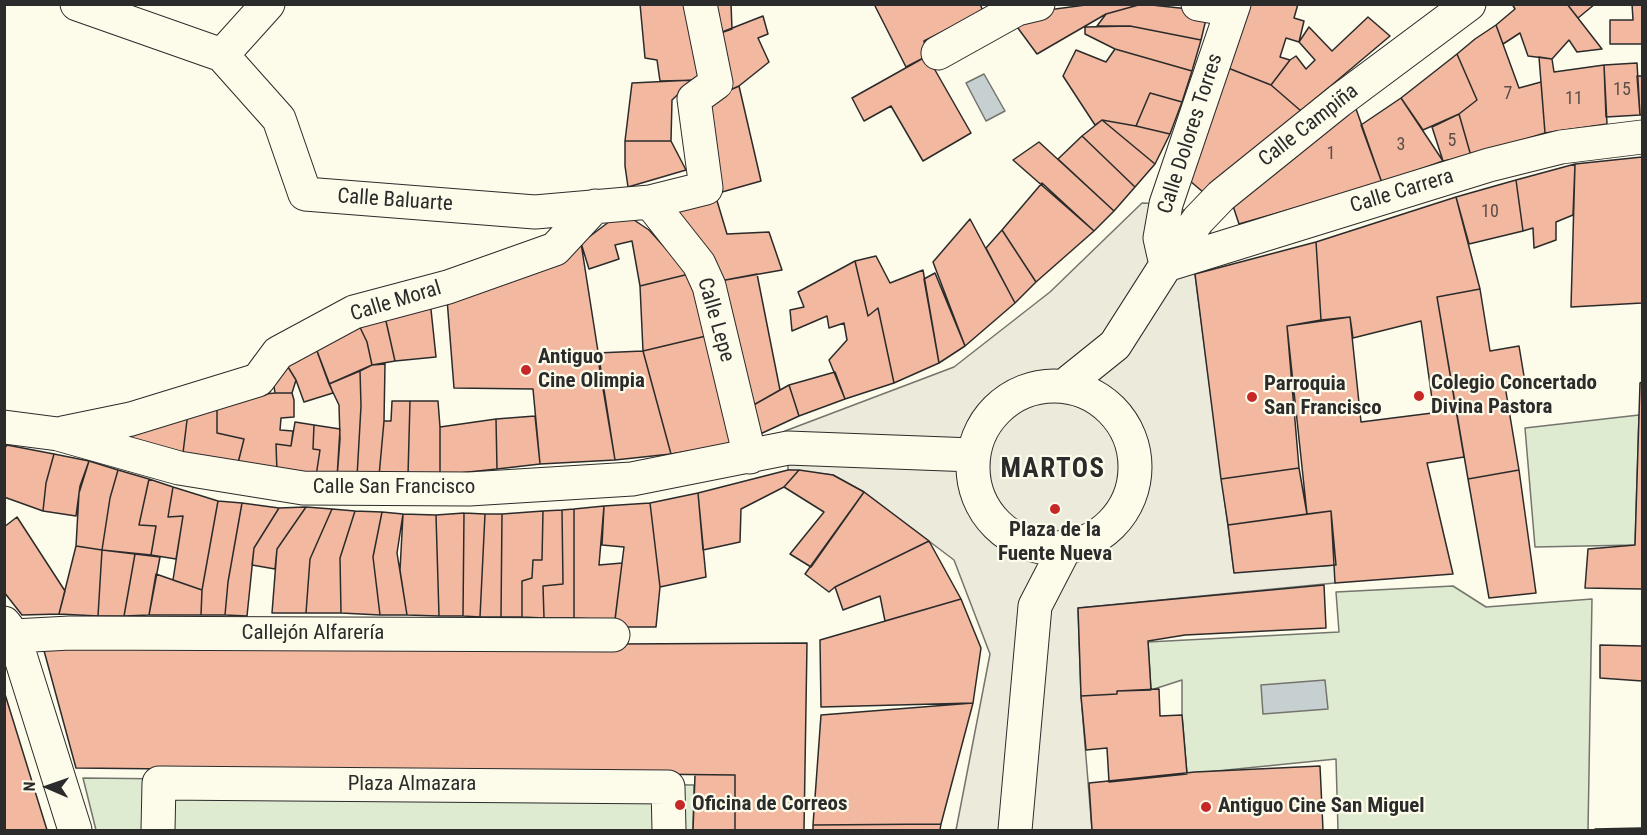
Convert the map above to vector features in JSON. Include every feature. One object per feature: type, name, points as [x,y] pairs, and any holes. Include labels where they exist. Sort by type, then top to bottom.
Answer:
[{"type":"street","name":"Calle Baluarte","points":[[77,4],[222,55],[279,119],[305,194],[535,212],[650,202]]},
{"type":"street","points":[[222,55],[268,4]]},
{"type":"street","points":[[650,202],[706,188],[694,99],[716,83],[700,4]]},
{"type":"street","points":[[938,53],[1017,9],[1038,4]]},
{"type":"street","points":[[1198,4],[1233,7]]},
{"type":"street","name":"Calle Campiña","points":[[1166,265],[1198,220],[1221,196],[1339,101],[1469,4]]},
{"type":"street","name":"Calle Dolores Torres","points":[[1166,265],[1160,238],[1166,204],[1233,7]]},
{"type":"street","name":"Calle Carrera","points":[[1166,265],[1489,165],[1561,147],[1642,136]]},
{"type":"street","name":"Calle Lepe","points":[[650,202],[699,264],[709,286],[750,457]]},
{"type":"street","name":"Calle Moral","points":[[58,434],[131,419],[258,380],[278,353],[354,312],[448,287],[555,249],[595,206]]},
{"type":"street","points":[[1064,386],[1115,345],[1166,265]]},
{"type":"street","points":[[1109,407],[1115,345]]},
{"type":"street","points":[[1039,386],[1064,386],[1088,393],[1109,407],[1125,428],[1134,452],[1134,479],[1127,504],[1111,525],[1089,541],[1065,548],[1039,548],[1015,539],[995,524],[980,504],[973,480],[973,455],[980,431],[995,410],[1016,395],[1039,386]]},
{"type":"street","name":"Calle San Francisco","points":[[4,427],[58,434],[179,468],[303,488],[469,489],[632,479],[788,448],[973,455]]},
{"type":"street","points":[[1015,539],[1035,606],[1015,831]]},
{"type":"street","points":[[1035,606],[1065,548]]},
{"type":"street","points":[[9,630],[75,831]]},
{"type":"street","name":"Callejón Alfarería","points":[[9,630],[70,633],[613,635]]},
{"type":"street","name":"Plaza Almazara","points":[[158,831],[159,783],[668,787],[669,831]]},
{"type":"green space","points":[[1639,415],[1635,545],[1535,547],[1525,428]]},
{"type":"green space","points":[[1453,586],[1486,607],[1592,599],[1588,830],[1338,830],[1336,759],[1187,774],[1182,715],[1182,680],[1151,690],[1148,642],[1339,632],[1336,592]]},
{"type":"green space","points":[[83,778],[694,785],[693,830],[96,830]]},
{"type":"shaded area","points":[[984,74],[1005,111],[986,121],[966,83]]},
{"type":"shaded area","name":"Plaza de la Fuente Nueva","points":[[1142,203],[1166,204],[1196,214],[1220,252],[1195,274],[1234,572],[1336,565],[1335,583],[1078,608],[1081,696],[1092,830],[956,830],[990,654],[954,560],[864,492],[833,475],[788,470],[785,431],[954,367],[1050,292]]},
{"type":"shaded area","points":[[1325,680],[1328,709],[1263,714],[1261,685]]},
{"type":"building","points":[[640,4],[685,4],[703,80],[660,81],[657,60],[645,58]]},
{"type":"building","points":[[707,4],[731,4],[732,29],[712,36]]},
{"type":"building","points":[[874,4],[980,4],[983,11],[924,41],[927,56],[906,67]]},
{"type":"building","points":[[1093,4],[1142,4],[1106,14],[1037,54],[1012,20],[1025,13]]},
{"type":"building","points":[[1142,4],[1208,11],[1201,40],[1130,26],[1097,26],[1106,14]]},
{"type":"building","points":[[1247,4],[1298,4],[1294,18],[1304,21],[1299,42],[1286,38],[1280,57],[1290,60],[1271,85],[1228,68]]},
{"type":"building","points":[[1512,4],[1567,4],[1602,49],[1577,52],[1569,40],[1552,59],[1528,56],[1520,33],[1503,44],[1496,25],[1515,9]]},
{"type":"building","points":[[1567,4],[1595,4],[1578,18]]},
{"type":"building","points":[[1632,4],[1642,4],[1642,44],[1610,44],[1610,20],[1633,20]]},
{"type":"building","points":[[763,16],[768,34],[758,38],[769,62],[739,86],[723,93],[712,36]]},
{"type":"building","points":[[1368,17],[1390,36],[1301,111],[1271,85],[1290,60],[1296,56],[1306,69],[1315,60],[1299,42],[1309,27],[1332,51]]},
{"type":"building","points":[[1496,25],[1519,88],[1541,82],[1545,133],[1471,156],[1459,114],[1477,100],[1457,54]]},
{"type":"building","points":[[1130,26],[1201,40],[1192,71],[1115,49],[1085,34],[1085,27]]},
{"type":"building","points":[[1115,49],[1192,71],[1182,102],[1150,93],[1136,126],[1102,120],[1095,125],[1063,76],[1076,50],[1106,62]]},
{"type":"building","points":[[1457,54],[1477,100],[1459,114],[1423,130],[1401,98]]},
{"type":"building","points":[[927,56],[971,133],[923,161],[891,106],[864,121],[852,98]]},
{"type":"building","points":[[1539,57],[1552,59],[1554,72],[1604,65],[1607,124],[1545,133]]},
{"type":"building","points":[[1637,63],[1640,115],[1606,117],[1604,65]]},
{"type":"building","points":[[1228,68],[1271,85],[1301,111],[1203,192],[1190,181]]},
{"type":"building","points":[[1637,76],[1642,76],[1642,115],[1640,115]]},
{"type":"building","points":[[693,80],[672,100],[671,141],[625,141],[632,83]]},
{"type":"building","points":[[739,86],[761,181],[715,194],[702,103]]},
{"type":"building","points":[[1150,93],[1182,102],[1170,134],[1136,126]]},
{"type":"building","points":[[1401,98],[1443,161],[1382,183],[1361,125]]},
{"type":"building","points":[[1354,103],[1382,183],[1239,224],[1232,203]]},
{"type":"building","points":[[1459,114],[1471,156],[1443,161],[1432,127]]},
{"type":"building","points":[[1102,120],[1155,164],[1135,187],[1082,136]]},
{"type":"building","points":[[1102,120],[1136,126],[1170,134],[1155,164]]},
{"type":"building","points":[[1082,136],[1135,187],[1114,211],[1058,159]]},
{"type":"building","points":[[625,141],[671,141],[686,170],[628,187]]},
{"type":"building","points":[[1039,142],[1114,211],[1094,231],[1013,160]]},
{"type":"building","points":[[1642,157],[1642,303],[1571,307],[1575,164]]},
{"type":"building","points":[[1575,164],[1573,215],[1556,222],[1556,240],[1534,248],[1533,228],[1523,231],[1516,180]]},
{"type":"building","points":[[1516,180],[1523,231],[1469,244],[1456,197]]},
{"type":"building","points":[[1042,183],[1094,231],[1036,282],[1002,230]]},
{"type":"building","points":[[715,194],[727,234],[769,232],[782,270],[720,281],[671,207]]},
{"type":"building","points":[[1456,197],[1480,289],[1437,297],[1456,410],[1434,413],[1421,321],[1353,338],[1350,317],[1321,320],[1316,242]]},
{"type":"building","points":[[622,212],[649,230],[689,274],[640,286],[632,241],[615,245],[619,259],[589,269],[581,243]]},
{"type":"building","points":[[970,219],[1015,303],[965,346],[933,262]]},
{"type":"building","points":[[1002,230],[1036,282],[1015,303],[986,248]]},
{"type":"building","name":"Parroquia San Francisco","points":[[1316,242],[1321,320],[1287,326],[1299,468],[1221,479],[1195,274]]},
{"type":"building","name":"Antiguo Cine Olimpia","points":[[581,243],[615,460],[540,464],[533,389],[454,388],[447,299]]},
{"type":"building","points":[[876,256],[890,283],[923,270],[939,363],[894,383],[878,308],[868,316],[855,261]]},
{"type":"building","points":[[855,261],[868,316],[878,308],[894,383],[845,399],[829,360],[847,340],[844,323],[829,328],[827,316],[792,331],[790,310],[804,307],[798,292]]},
{"type":"building","points":[[935,273],[965,346],[939,363],[924,279]]},
{"type":"building","points":[[689,274],[706,336],[643,351],[640,286]]},
{"type":"building","points":[[757,274],[780,390],[750,407],[720,281]]},
{"type":"building","points":[[1480,289],[1490,351],[1519,346],[1525,382],[1505,386],[1519,470],[1468,479],[1437,297]]},
{"type":"building","points":[[430,300],[436,357],[395,361],[383,308]]},
{"type":"building","points":[[383,308],[395,361],[372,365],[367,342],[357,321]]},
{"type":"building","points":[[1350,317],[1361,422],[1456,410],[1464,457],[1427,463],[1453,574],[1335,583],[1331,511],[1307,514],[1287,326]]},
{"type":"building","points":[[357,321],[367,342],[372,365],[329,384],[314,343]]},
{"type":"building","points":[[706,336],[731,444],[671,454],[643,351]]},
{"type":"building","points":[[314,343],[333,393],[304,402],[296,380],[285,362]]},
{"type":"building","points":[[643,351],[671,454],[615,460],[597,353]]},
{"type":"building","points":[[285,362],[296,380],[292,393],[275,393],[272,373]]},
{"type":"building","points":[[385,364],[384,421],[379,476],[357,477],[361,406],[360,371],[372,365]]},
{"type":"building","points":[[360,371],[361,406],[357,477],[337,478],[340,439],[339,405],[329,384]]},
{"type":"building","points":[[835,372],[845,399],[799,416],[789,385]]},
{"type":"building","points":[[1642,382],[1642,589],[1585,588],[1588,549],[1635,545],[1640,383]]},
{"type":"building","points":[[789,385],[799,416],[758,435],[750,407]]},
{"type":"building","points":[[292,393],[294,417],[281,418],[280,430],[293,431],[291,446],[276,444],[277,472],[238,463],[244,439],[217,433],[217,403],[244,396]]},
{"type":"building","points":[[392,401],[410,401],[408,475],[379,476],[384,421],[391,421]]},
{"type":"building","points":[[410,401],[438,401],[440,475],[408,475]]},
{"type":"building","points":[[217,403],[217,433],[244,439],[238,463],[183,453],[188,412]]},
{"type":"building","points":[[188,412],[183,453],[127,441],[128,432]]},
{"type":"building","points":[[535,416],[540,464],[497,469],[496,419]]},
{"type":"building","points":[[496,419],[497,469],[440,475],[440,427]]},
{"type":"building","points":[[295,422],[314,425],[313,449],[320,450],[316,476],[277,472],[276,444],[291,446]]},
{"type":"building","points":[[314,425],[340,429],[337,478],[316,476],[320,450],[313,449]]},
{"type":"building","points":[[7,445],[54,454],[46,483],[43,511],[4,497],[4,449]]},
{"type":"building","points":[[54,454],[89,461],[80,486],[76,516],[43,511],[46,483]]},
{"type":"building","points":[[89,461],[118,470],[110,498],[102,550],[76,546],[79,493]]},
{"type":"building","points":[[1299,468],[1307,514],[1228,525],[1221,479]]},
{"type":"building","points":[[118,470],[149,479],[139,525],[156,526],[151,555],[102,550],[110,498]]},
{"type":"building","points":[[788,470],[799,470],[784,487],[741,509],[740,542],[703,550],[698,493]]},
{"type":"building","points":[[799,470],[833,475],[864,492],[811,567],[790,554],[824,512],[784,487]]},
{"type":"building","points":[[1519,470],[1536,593],[1489,598],[1468,479]]},
{"type":"building","points":[[149,479],[173,487],[168,517],[183,516],[176,559],[151,555],[156,526],[139,525]]},
{"type":"building","points":[[173,487],[218,501],[202,590],[173,580],[183,516],[168,517]]},
{"type":"building","points":[[864,492],[929,541],[829,592],[805,574]]},
{"type":"building","points":[[698,493],[706,577],[660,587],[650,503]]},
{"type":"building","points":[[218,501],[242,503],[228,582],[225,615],[201,615],[202,590]]},
{"type":"building","points":[[242,503],[279,508],[254,548],[247,616],[225,615],[228,582]]},
{"type":"building","points":[[650,503],[660,587],[656,627],[614,627],[624,547],[602,545],[604,506]]},
{"type":"building","points":[[604,506],[599,565],[622,563],[615,620],[574,618],[574,509]]},
{"type":"building","points":[[306,507],[277,549],[275,569],[252,565],[254,548],[279,508]]},
{"type":"building","points":[[306,507],[332,509],[310,559],[306,613],[272,613],[277,549]]},
{"type":"building","points":[[332,509],[355,511],[340,558],[341,613],[306,613],[310,559]]},
{"type":"building","points":[[574,509],[574,618],[544,618],[543,586],[563,584],[562,510]]},
{"type":"building","points":[[562,510],[563,584],[543,586],[544,618],[522,617],[522,581],[532,578],[533,560],[542,560],[543,511]]},
{"type":"building","points":[[355,511],[382,512],[373,557],[380,615],[341,613],[340,558]]},
{"type":"building","points":[[543,511],[542,560],[533,560],[532,578],[522,581],[522,617],[501,617],[502,514]]},
{"type":"building","points":[[1331,511],[1336,565],[1234,573],[1228,525]]},
{"type":"building","points":[[382,512],[403,514],[397,553],[407,615],[380,615],[373,557]]},
{"type":"building","points":[[464,513],[463,616],[439,616],[436,515]]},
{"type":"building","points":[[464,513],[485,514],[480,617],[463,616]]},
{"type":"building","points":[[403,514],[436,515],[439,616],[407,615],[400,570]]},
{"type":"building","points":[[485,514],[502,514],[501,617],[480,617]]},
{"type":"building","points":[[17,517],[65,591],[59,614],[22,615],[4,592],[4,527]]},
{"type":"building","points":[[929,541],[961,599],[885,621],[880,596],[843,610],[835,587]]},
{"type":"building","points":[[76,546],[102,550],[98,616],[59,614]]},
{"type":"building","points":[[102,550],[135,554],[124,616],[98,616]]},
{"type":"building","points":[[135,554],[160,557],[149,615],[124,616]]},
{"type":"building","points":[[156,574],[202,590],[201,615],[149,615]]},
{"type":"building","points":[[1324,585],[1326,628],[1185,635],[1148,641],[1151,690],[1117,691],[1117,694],[1081,696],[1078,608]]},
{"type":"building","points":[[961,599],[981,648],[973,703],[821,707],[820,640]]},
{"type":"building","points":[[807,643],[804,830],[735,830],[735,775],[76,768],[43,647]]},
{"type":"building","points":[[1600,645],[1642,646],[1642,681],[1600,678]]},
{"type":"building","points":[[1159,689],[1160,716],[1182,715],[1187,774],[1109,782],[1107,748],[1086,750],[1081,696]]},
{"type":"building","points":[[4,691],[47,830],[4,830]]},
{"type":"building","points":[[973,703],[941,824],[813,825],[821,715]]},
{"type":"building","name":"Antiguo Cine San Miguel","points":[[1320,766],[1323,830],[1092,830],[1089,783],[1195,772]]},
{"type":"building","points":[[695,775],[735,775],[735,830],[693,830]]},
{"type":"building","points":[[941,824],[940,830],[813,830],[813,825]]},
{"type":"building","points":[[1642,828],[1642,830],[1595,830],[1595,829]]},
{"type":"place","name":"Antiguo Cine Olimpia","points":[[526,370]]},
{"type":"place","name":"Colegio Concertado Divina Pastora","points":[[1419,396]]},
{"type":"place","name":"Parroquia San Francisco","points":[[1252,397]]},
{"type":"place","name":"Plaza de la Fuente Nueva","points":[[1055,509]]},
{"type":"place","name":"Oficina de Correos","points":[[680,805]]},
{"type":"place","name":"Antiguo Cine San Miguel","points":[[1206,807]]},
{"type":"district","name":"MARTOS","points":[[1053,470]]}]
